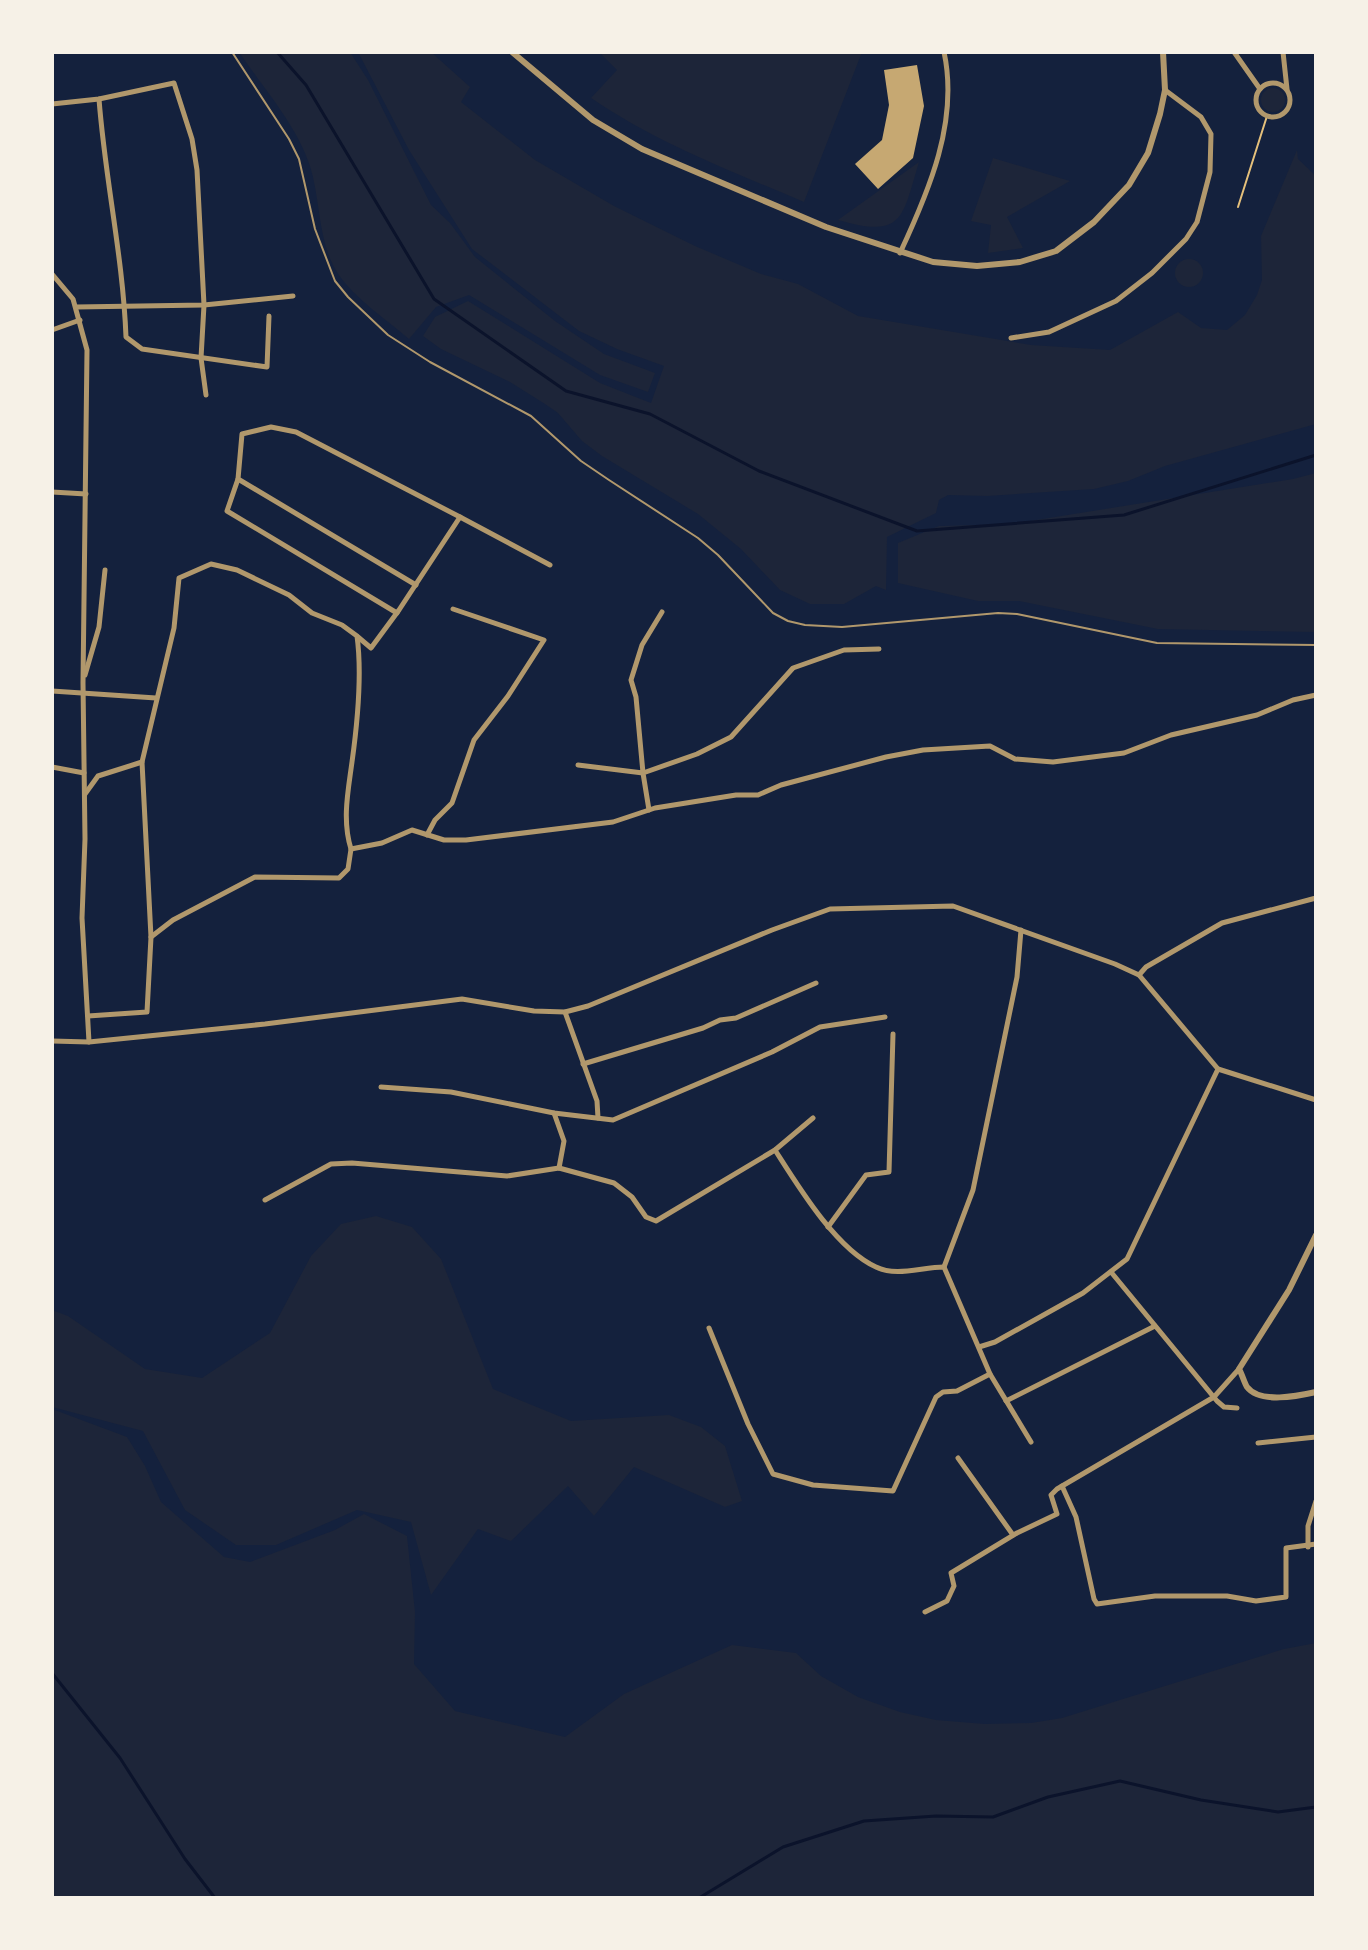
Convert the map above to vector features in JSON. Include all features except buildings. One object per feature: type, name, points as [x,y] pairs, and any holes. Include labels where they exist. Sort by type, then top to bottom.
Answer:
[{"type":"street","points":[[512,52],[593,120],[642,149],[798,216],[900,253],[933,262],[977,266],[1020,262],[1056,251],[1103,213],[1139,172],[1154,136],[1165,90],[1163,52]]},
{"type":"street","points":[[900,253],[915,222],[940,149],[948,99],[944,52]]},
{"type":"street","points":[[1234,52],[1260,89]]},
{"type":"street","points":[[1283,52],[1290,101],[1286,111],[1276,118],[1267,116],[1256,106],[1260,89],[1270,83],[1287,90]]},
{"type":"street","points":[[52,104],[99,99],[174,83],[192,139],[197,170],[204,305],[201,358],[206,395]]},
{"type":"street","points":[[1011,338],[1049,332],[1116,301],[1152,273],[1186,239],[1197,222],[1210,172],[1211,134],[1201,117],[1165,90]]},
{"type":"street","points":[[99,99],[126,337],[142,349],[267,367],[269,316]]},
{"type":"street","points":[[52,274],[73,299],[87,350],[82,918],[89,1042]]},
{"type":"street","points":[[76,307],[204,305],[293,296]]},
{"type":"street","points":[[52,330],[80,320]]},
{"type":"street","points":[[397,613],[227,511],[238,479],[242,434],[271,427],[296,432],[550,565]]},
{"type":"street","points":[[238,479],[416,585]]},
{"type":"street","points":[[52,492],[86,494]]},
{"type":"street","points":[[88,1016],[147,1012],[151,937],[142,762],[174,628],[179,578],[211,564],[237,570],[289,595],[312,613],[342,625],[371,648],[460,517]]},
{"type":"street","points":[[83,683],[99,627],[105,570]]},
{"type":"street","points":[[427,835],[435,820],[452,803],[474,740],[508,696],[544,640],[453,609]]},
{"type":"street","points":[[649,810],[636,697],[631,680],[642,645],[662,612]]},
{"type":"street","points":[[151,937],[173,920],[255,877],[339,878],[348,869],[351,849],[346,834],[345,798],[353,760],[360,654],[357,636]]},
{"type":"street","points":[[578,765],[643,773],[697,754],[731,737],[793,668],[844,650],[879,649]]},
{"type":"street","points":[[52,691],[156,698]]},
{"type":"street","points":[[351,849],[382,843],[412,830],[444,840],[500,837],[613,822],[649,810],[736,795],[758,795],[781,785],[923,750],[990,746],[1015,759],[1053,762],[1124,753],[1171,735],[1257,715],[1293,700],[1316,695]]},
{"type":"street","points":[[85,794],[98,776],[142,762]]},
{"type":"street","points":[[52,767],[84,773]]},
{"type":"street","points":[[1139,975],[1146,967],[1222,923],[1316,898]]},
{"type":"street","points":[[52,1041],[89,1042],[265,1024],[462,999],[534,1011],[565,1012],[588,1006],[830,909],[953,906],[1139,975],[1218,1069],[1316,1100]]},
{"type":"street","points":[[1021,930],[1017,977],[973,1190],[944,1267],[990,1374],[1031,1442]]},
{"type":"street","points":[[583,1064],[703,1028],[720,1020],[736,1018],[816,983]]},
{"type":"street","points":[[565,1012],[597,1101],[598,1118]]},
{"type":"street","points":[[381,1087],[451,1092],[554,1113],[623,1118],[772,1052],[820,1027],[885,1017]]},
{"type":"street","points":[[828,1227],[866,1175],[889,1172],[893,1034]]},
{"type":"street","points":[[979,1347],[995,1342],[1083,1293],[1127,1259],[1218,1069]]},
{"type":"street","points":[[554,1113],[564,1141],[559,1168]]},
{"type":"street","points":[[265,1200],[331,1164],[352,1163],[507,1176],[559,1168],[614,1183],[632,1197],[646,1217],[656,1221],[775,1150],[813,1118]]},
{"type":"street","points":[[775,1150],[828,1227],[876,1268],[897,1272],[944,1267]]},
{"type":"street","points":[[925,1612],[947,1601],[954,1586],[951,1573],[1013,1535],[1057,1514],[1051,1495],[1062,1486],[1214,1397],[1239,1369],[1289,1290],[1316,1235]]},
{"type":"street","points":[[1111,1272],[1214,1397],[1224,1407],[1237,1408]]},
{"type":"street","points":[[1006,1401],[1155,1326]]},
{"type":"street","points":[[709,1328],[748,1424],[773,1474],[813,1485],[893,1491],[936,1397],[943,1392],[957,1391],[990,1374]]},
{"type":"street","points":[[1239,1369],[1248,1388],[1261,1397],[1316,1392]]},
{"type":"street","points":[[1258,1443],[1316,1437]]},
{"type":"street","points":[[958,1458],[1013,1535]]},
{"type":"street","points":[[1062,1486],[1076,1517],[1097,1604],[1155,1596],[1227,1596],[1256,1601],[1286,1597],[1286,1548],[1316,1544]]},
{"type":"street","points":[[1308,1547],[1308,1526],[1316,1501]]},
{"type":"lane","points":[[232,52],[299,159],[315,229],[335,281],[348,297],[388,335],[430,362],[531,416],[599,474],[698,538],[773,613],[788,621],[826,627],[1017,614],[1157,643],[1316,645]]},
{"type":"path","points":[[1238,207],[1267,116]]},
{"type":"shaded area","points":[[239,52],[350,52],[368,80],[431,205],[450,223],[475,257],[555,321],[604,354],[655,373],[648,392],[600,375],[469,295],[436,307],[409,339],[379,315],[348,287],[334,267],[325,243],[313,178],[304,151],[288,121]]},
{"type":"shaded area","points":[[358,52],[431,52],[470,87],[461,102],[535,160],[614,206],[695,246],[761,274],[798,284],[858,316],[1031,345],[1110,350],[1178,312],[1201,328],[1227,330],[1245,315],[1257,295],[1262,280],[1261,236],[1297,150],[1298,159],[1316,176],[1316,424],[1094,489],[987,496],[948,495],[939,500],[936,513],[887,537],[886,590],[876,586],[844,604],[810,604],[780,590],[741,549],[698,514],[582,441],[558,413],[510,382],[441,349],[423,336],[435,317],[468,301],[600,383],[651,403],[664,366],[579,331],[472,249],[409,150]]},
{"type":"shaded area","points":[[599,52],[862,52],[804,202],[668,143],[591,98],[617,70]]},
{"type":"shaded area","points":[[1273,88],[1284,95],[1285,100],[1278,111],[1273,112],[1262,105],[1261,100],[1268,89]]},
{"type":"shaded area","points":[[993,158],[1070,181],[1007,217],[1023,248],[988,253],[991,225],[971,221]]},
{"type":"shaded area","points":[[919,162],[897,219],[888,225],[876,227],[838,220]]},
{"type":"shaded area","points":[[1189,259],[1199,263],[1203,273],[1199,283],[1189,287],[1179,283],[1175,273],[1179,263]]},
{"type":"shaded area","points":[[1316,473],[1316,632],[1158,629],[1019,601],[978,601],[898,583],[898,543],[939,526],[1011,524]]},
{"type":"shaded area","points":[[376,1216],[412,1227],[441,1259],[493,1389],[571,1421],[669,1415],[701,1427],[725,1446],[742,1501],[725,1507],[634,1467],[594,1516],[568,1486],[511,1541],[478,1529],[431,1595],[411,1522],[357,1510],[276,1545],[236,1545],[185,1510],[143,1431],[52,1407],[52,1310],[68,1316],[145,1369],[202,1378],[270,1333],[311,1256],[341,1224]]},
{"type":"shaded area","points":[[52,1409],[127,1437],[145,1466],[161,1502],[224,1557],[250,1562],[335,1530],[364,1514],[407,1536],[415,1612],[414,1664],[455,1711],[565,1737],[624,1694],[732,1645],[796,1653],[821,1676],[858,1697],[900,1712],[936,1720],[985,1724],[1031,1723],[1062,1718],[1284,1649],[1316,1643],[1316,1898],[52,1898]]},
{"type":"waterway","points":[[277,52],[306,85],[434,299],[566,391],[650,414],[759,471],[917,531],[1124,515],[1316,455]]},
{"type":"waterway","points":[[52,1673],[120,1758],[185,1859],[215,1898]]},
{"type":"waterway","points":[[616,1898],[699,1898],[783,1847],[864,1821],[936,1816],[993,1817],[1048,1797],[1120,1781],[1201,1800],[1278,1812],[1316,1807]]}]
